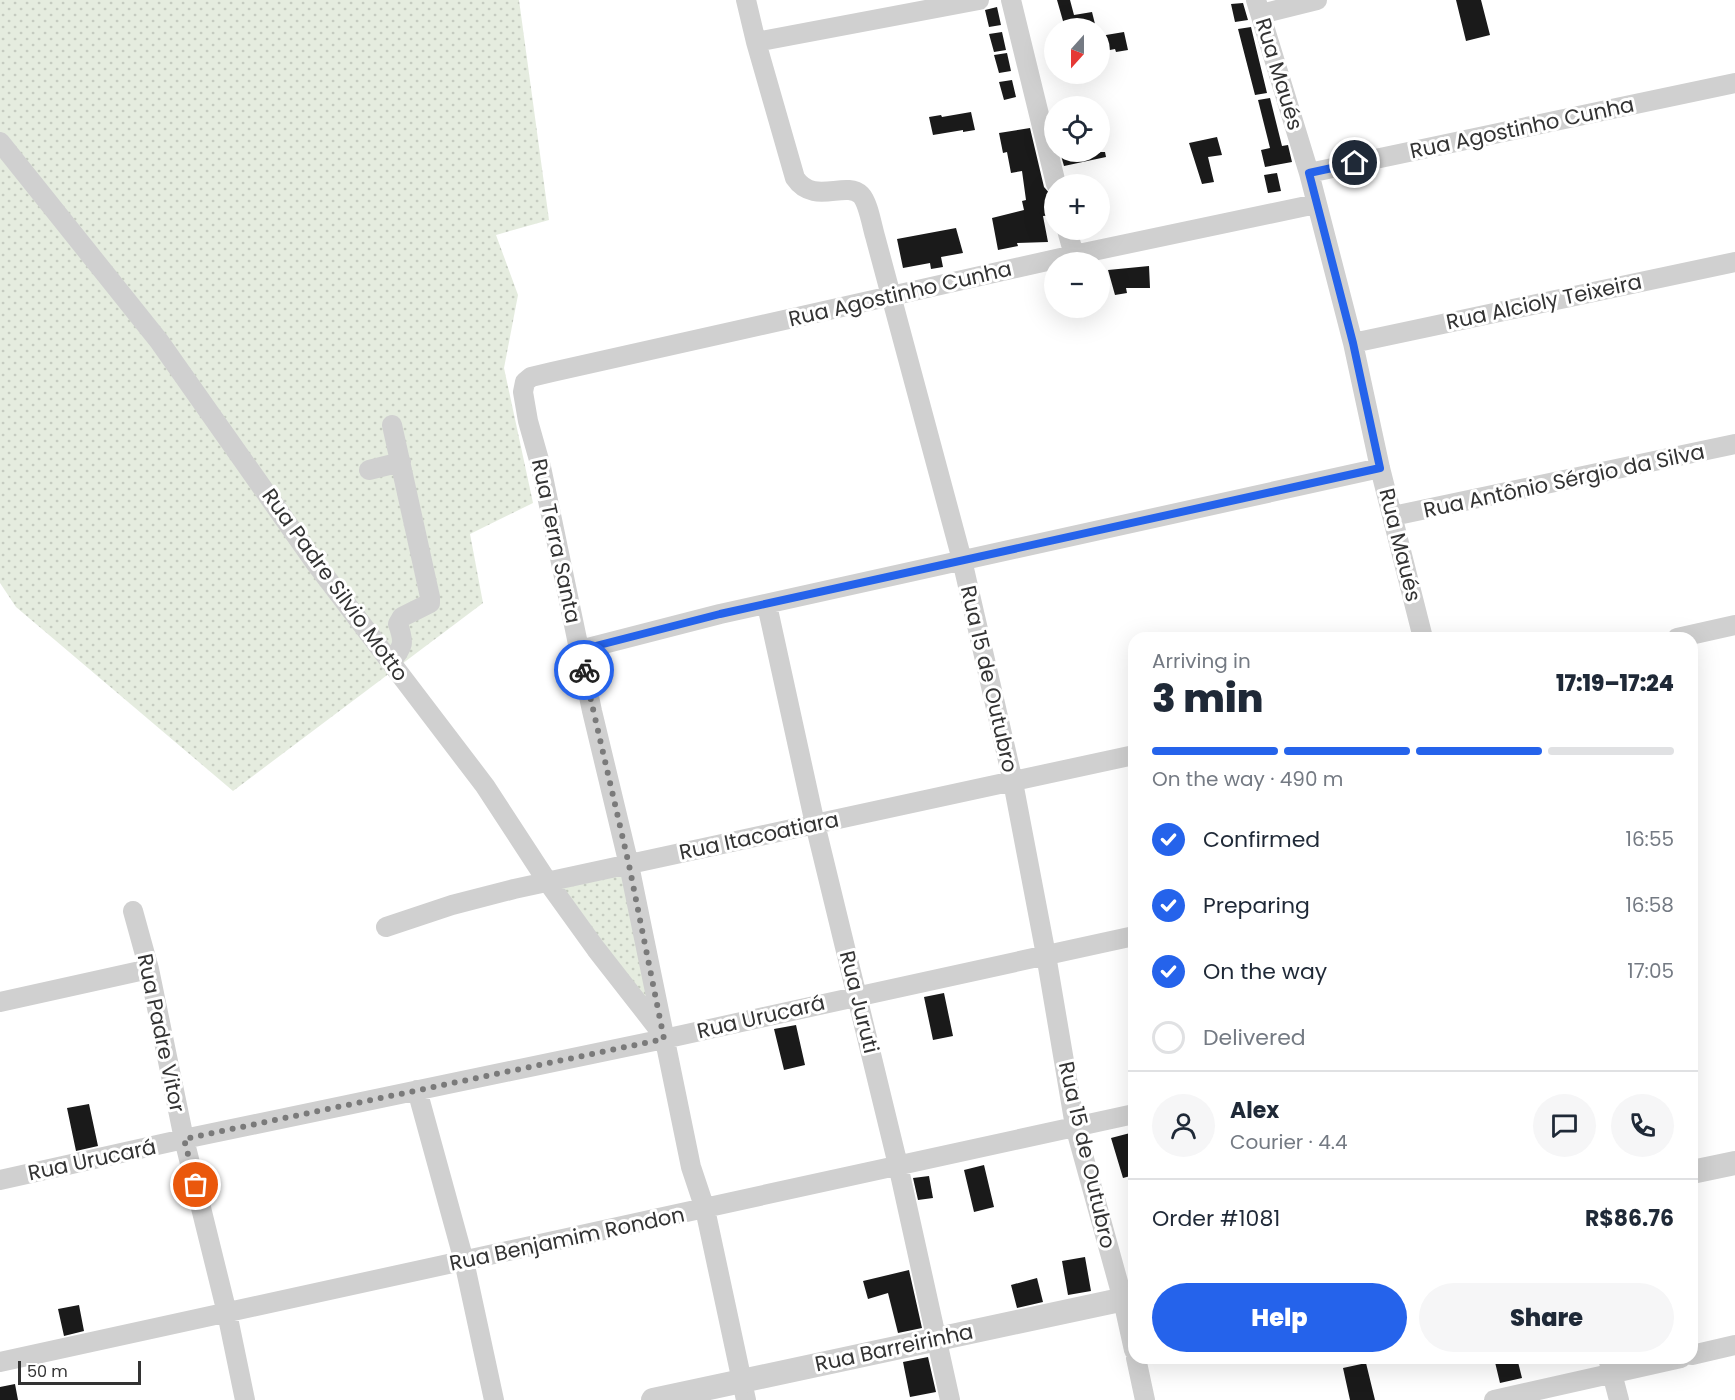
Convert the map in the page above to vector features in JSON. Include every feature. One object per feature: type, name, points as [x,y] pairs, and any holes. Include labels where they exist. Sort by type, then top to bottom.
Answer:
[{"type":"street","name":"Rua 15 de Outubro","points":[[746,0],[795,177],[800,185],[815,192],[853,191],[860,194],[892,296],[962,560],[1013,782],[1075,1126],[1128,1298]]},
{"type":"street","points":[[756,42],[979,0]]},
{"type":"street","points":[[1011,0],[1054,174]]},
{"type":"street","points":[[1259,7],[1317,0]]},
{"type":"street","name":"Rua Maués","points":[[1259,7],[1309,173],[1353,343],[1380,468],[1422,632]]},
{"type":"street","name":"Rua Agostinho Cunha","points":[[1309,173],[1735,83]]},
{"type":"street","name":"Rua Padre Silvio Motto","points":[[0,142],[159,341],[316,564],[485,786],[547,881],[663,1037]]},
{"type":"street","name":"Rua Agostinho Cunha","points":[[1088,252],[1316,204]]},
{"type":"street","name":"Rua Agostinho Cunha","points":[[528,421],[523,392],[525,382],[531,377],[1044,262]]},
{"type":"street","name":"Rua Alcioly Teixeira","points":[[1353,343],[1735,262]]},
{"type":"street","name":"Rua Terra Santa","points":[[528,421],[541,467],[592,711],[629,865],[691,1167],[705,1209],[744,1390]]},
{"type":"street","points":[[391,662],[402,647],[404,640],[398,624],[402,617],[430,603],[392,425]]},
{"type":"street","name":"Rua Antônio Sérgio da Silva","points":[[1393,516],[1735,444]]},
{"type":"street","points":[[369,470],[401,462]]},
{"type":"street","points":[[580,650],[720,614],[1380,468]]},
{"type":"street","name":"Rua Juruti","points":[[767,604],[814,824],[898,1165],[950,1400]]},
{"type":"street","points":[[1698,633],[1735,625]]},
{"type":"street","name":"Rua Itacoatiara","points":[[386,927],[452,905],[547,881],[1128,756]]},
{"type":"street","name":"Rua Padre Vitor","points":[[133,911],[149,969],[184,1139],[227,1313],[245,1400]]},
{"type":"street","name":"Rua Urucará","points":[[0,1180],[1128,937]]},
{"type":"street","points":[[0,1002],[149,969]]},
{"type":"street","points":[[417,1090],[464,1261],[494,1400]]},
{"type":"street","name":"Rua Benjamim Rondon","points":[[0,1362],[1128,1115]]},
{"type":"street","points":[[1698,1171],[1735,1163]]},
{"type":"street","name":"Rua Barreirinha","points":[[653,1400],[744,1390],[937,1338],[1128,1298]]},
{"type":"street","points":[[1698,1354],[1735,1345]]},
{"type":"street","points":[[1137,1364],[1145,1400]]},
{"type":"street","points":[[1494,1400],[1610,1365],[1619,1400]]},
{"type":"shaded area","points":[[0,0],[519,0],[549,220],[496,235],[518,295],[504,368],[533,503],[470,534],[483,603],[233,791],[16,607],[0,583]]},
{"type":"shaded area","points":[[629,865],[664,1039],[550,883]]},
{"type":"building","points":[[1057,0],[1070,0],[1074,15],[1092,12],[1094,18],[1062,18]]},
{"type":"building","points":[[1456,0],[1481,0],[1490,35],[1466,41]]},
{"type":"building","points":[[1243,3],[1248,20],[1235,22],[1231,4]]},
{"type":"building","points":[[997,7],[1001,25],[989,27],[985,10]]},
{"type":"building","points":[[1251,27],[1267,93],[1255,95],[1238,29]]},
{"type":"building","points":[[1002,32],[1006,50],[994,52],[989,34]]},
{"type":"building","points":[[1124,32],[1128,50],[1116,52],[1115,49],[1110,50],[1110,34]]},
{"type":"building","points":[[1007,53],[1011,71],[999,73],[994,55]]},
{"type":"building","points":[[1012,80],[1016,97],[1004,100],[999,82]]},
{"type":"building","points":[[1270,98],[1282,146],[1288,145],[1292,162],[1265,167],[1261,150],[1270,148],[1258,100]]},
{"type":"building","points":[[971,112],[975,130],[933,135],[929,117]]},
{"type":"building","points":[[1030,128],[1044,187],[1044,240],[1048,242],[1017,243],[1018,246],[998,250],[992,218],[1024,210],[1022,201],[1026,200],[1022,171],[1011,173],[1007,152],[1003,153],[999,133]]},
{"type":"building","points":[[1217,137],[1222,155],[1208,157],[1214,182],[1202,184],[1189,143]]},
{"type":"building","points":[[1063,162],[1083,162],[1064,166]]},
{"type":"building","points":[[1277,173],[1281,191],[1268,193],[1264,175]]},
{"type":"building","points":[[956,228],[963,253],[941,257],[943,267],[931,269],[930,263],[903,268],[897,239]]},
{"type":"building","points":[[1149,266],[1150,288],[1126,288],[1127,293],[1115,295],[1110,270]]},
{"type":"building","points":[[944,993],[953,1036],[933,1040],[924,997]]},
{"type":"building","points":[[796,1025],[805,1065],[784,1070],[774,1029]]},
{"type":"building","points":[[89,1104],[98,1146],[76,1151],[67,1108]]},
{"type":"building","points":[[1128,1134],[1128,1177],[1123,1178],[1111,1138]]},
{"type":"building","points":[[984,1165],[994,1207],[974,1212],[964,1170]]},
{"type":"building","points":[[929,1176],[933,1198],[918,1200],[913,1178]]},
{"type":"building","points":[[1085,1257],[1091,1291],[1068,1295],[1062,1261]]},
{"type":"building","points":[[909,1270],[922,1328],[898,1333],[888,1293],[868,1299],[863,1281]]},
{"type":"building","points":[[1037,1278],[1043,1302],[1017,1308],[1011,1285]]},
{"type":"building","points":[[79,1305],[84,1331],[64,1336],[58,1309]]},
{"type":"building","points":[[928,1357],[936,1392],[910,1397],[903,1362]]},
{"type":"building","points":[[1366,1364],[1375,1400],[1350,1400],[1343,1368]]},
{"type":"building","points":[[1495,1364],[1518,1364],[1522,1378],[1500,1383]]},
{"type":"building","points":[[15,1384],[18,1400],[0,1400],[0,1387]]},
{"type":"way so far","points":[[196,1185],[184,1139],[664,1039],[629,865],[584,670]]},
{"type":"route","points":[[584,670],[580,650],[720,614],[1380,468],[1353,343],[1309,173],[1355,163]]}]
